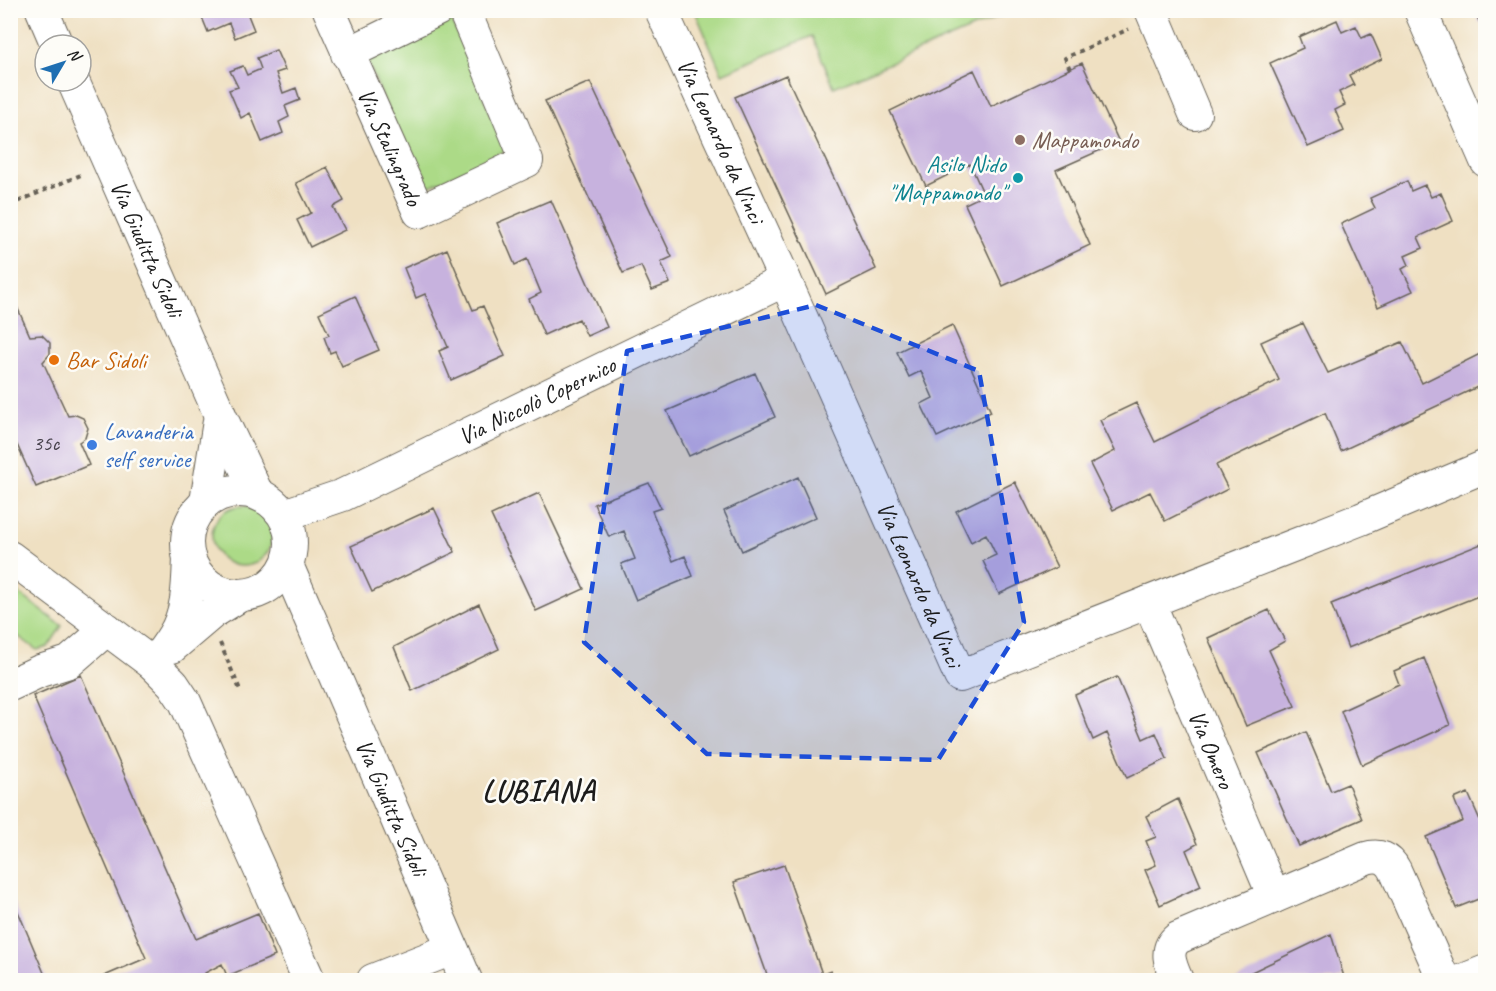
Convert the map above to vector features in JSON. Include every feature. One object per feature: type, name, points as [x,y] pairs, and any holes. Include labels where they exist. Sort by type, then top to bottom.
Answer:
[{"type":"street","points":[[42,10],[52,33]]},
{"type":"street","name":"Via Stalingrado","points":[[329,10],[419,212],[527,162],[464,10]]},
{"type":"street","points":[[347,54],[437,10]]},
{"type":"street","name":"Via Leonardo da Vinci","points":[[661,10],[785,280],[960,676],[1361,519],[1485,466]]},
{"type":"street","points":[[1420,10],[1485,161]]},
{"type":"street","points":[[1152,14],[1195,114]]},
{"type":"street","name":"Via Giuditta Sidoli","points":[[78,93],[219,415],[257,493],[272,502],[284,515],[290,531],[291,548],[287,565],[466,981]]},
{"type":"street","name":"Via Niccolò Copernico","points":[[284,515],[343,495],[785,280]]},
{"type":"street","points":[[206,502],[219,415]]},
{"type":"street","points":[[153,664],[174,635],[183,613],[188,591],[187,542],[189,527],[196,513],[206,502],[222,493],[239,490],[257,493]]},
{"type":"street","points":[[10,556],[153,664],[173,684],[185,702],[309,981]]},
{"type":"street","name":"Via Giuditta Sidoli","points":[[189,557],[203,580],[214,588],[227,593],[252,592],[317,635]]},
{"type":"street","points":[[153,664],[212,613],[277,579],[287,565]]},
{"type":"street","name":"Via Omero","points":[[1149,603],[1274,897]]},
{"type":"street","points":[[10,685],[40,671],[69,662],[107,629]]},
{"type":"street","points":[[1177,981],[1169,957],[1171,945],[1174,942],[1187,934],[1366,858],[1376,856],[1386,859],[1398,874],[1444,981]]},
{"type":"street","points":[[373,981],[452,949]]},
{"type":"street","points":[[1463,981],[1485,971]]},
{"type":"path","points":[[1071,69],[1065,58],[1152,14]]},
{"type":"path","points":[[10,205],[109,163]]},
{"type":"highlighted area","points":[[816,305],[979,371],[1024,622],[938,760],[707,754],[584,642],[627,351]]},
{"type":"green space","points":[[695,11],[1001,11],[1003,15],[834,87],[812,36],[722,74]]},
{"type":"green space","points":[[451,19],[506,150],[422,190],[366,58]]},
{"type":"green space","points":[[242,506],[254,508],[267,519],[272,536],[270,548],[259,561],[242,566],[230,564],[217,553],[212,536],[214,524],[225,511]]},
{"type":"green space","points":[[11,587],[62,626],[48,647],[37,650],[11,631]]},
{"type":"building","points":[[199,10],[258,10],[248,15],[254,30],[235,38],[229,23],[208,32]]},
{"type":"building","points":[[1474,10],[1486,10],[1486,21],[1480,23]]},
{"type":"building","points":[[1337,20],[1342,32],[1356,26],[1362,38],[1371,34],[1382,59],[1349,75],[1354,85],[1339,92],[1345,105],[1335,110],[1344,131],[1308,147],[1270,63],[1303,48],[1299,37]]},
{"type":"building","points":[[276,50],[285,70],[276,73],[283,93],[296,88],[300,100],[285,106],[289,117],[279,122],[283,133],[262,142],[250,113],[241,118],[229,90],[238,87],[230,71],[243,66],[247,75],[261,69],[257,58]]},
{"type":"building","name":"Asilo Nido \"Mappamondo\"","points":[[1082,63],[1119,142],[1056,170],[1090,245],[1003,286],[965,204],[984,195],[970,164],[926,186],[890,111],[974,70],[991,106]]},
{"type":"building","points":[[786,75],[876,269],[826,294],[735,97]]},
{"type":"building","points":[[590,82],[672,257],[661,262],[670,283],[652,290],[641,266],[623,273],[545,101]]},
{"type":"building","points":[[327,167],[344,201],[333,207],[345,230],[310,247],[297,220],[311,213],[296,183]]},
{"type":"building","points":[[1407,181],[1411,191],[1425,185],[1431,197],[1441,193],[1453,221],[1418,237],[1423,248],[1405,256],[1409,265],[1402,269],[1413,291],[1378,307],[1341,224],[1375,208],[1370,198]]},
{"type":"building","points":[[551,200],[607,327],[587,336],[579,319],[544,335],[529,299],[541,293],[527,259],[515,265],[497,223]]},
{"type":"building","points":[[447,249],[473,310],[483,306],[505,356],[451,380],[439,351],[448,347],[425,294],[416,298],[404,268]]},
{"type":"building","points":[[10,257],[16,267],[15,274],[10,279]]},
{"type":"building","points":[[10,291],[30,336],[42,335],[50,343],[50,354],[43,362],[68,416],[76,415],[83,418],[88,428],[85,438],[79,442],[89,465],[36,487],[10,429]]},
{"type":"building","points":[[355,296],[379,350],[342,366],[335,351],[330,353],[324,337],[329,335],[319,313]]},
{"type":"building","points":[[1303,323],[1328,373],[1402,342],[1422,383],[1486,351],[1486,383],[1341,451],[1325,413],[1216,465],[1228,489],[1165,521],[1150,492],[1113,510],[1090,464],[1115,451],[1100,420],[1136,403],[1155,442],[1279,380],[1261,342]]},
{"type":"building","points":[[952,325],[991,412],[937,437],[921,404],[933,398],[921,371],[909,377],[897,352]]},
{"type":"building","points":[[755,373],[775,417],[689,456],[667,411]]},
{"type":"building","points":[[798,477],[816,517],[742,551],[724,511]]},
{"type":"building","points":[[1015,482],[1057,567],[999,594],[983,561],[996,555],[986,534],[971,542],[956,511]]},
{"type":"building","points":[[649,483],[661,508],[652,511],[673,561],[685,556],[693,576],[636,600],[621,564],[635,559],[624,531],[609,537],[594,504]]},
{"type":"building","points":[[539,493],[584,589],[536,611],[491,515]]},
{"type":"building","points":[[434,508],[455,552],[372,592],[351,546]]},
{"type":"building","points":[[1486,542],[1486,593],[1348,648],[1331,604]]},
{"type":"building","points":[[479,604],[499,649],[412,691],[394,647]]},
{"type":"building","points":[[1269,610],[1285,641],[1269,650],[1295,706],[1246,726],[1208,638]]},
{"type":"building","points":[[1424,658],[1450,725],[1362,765],[1341,711],[1399,684],[1394,671]]},
{"type":"building","points":[[81,675],[196,939],[258,913],[275,956],[227,976],[222,964],[205,973],[205,980],[95,980],[146,958],[33,696]]},
{"type":"building","points":[[1117,677],[1143,739],[1156,733],[1167,759],[1127,778],[1107,733],[1093,740],[1075,695]]},
{"type":"building","points":[[1306,732],[1331,791],[1348,784],[1362,819],[1299,846],[1258,753]]},
{"type":"building","points":[[1468,793],[1480,820],[1486,817],[1486,896],[1456,908],[1426,837],[1463,821],[1454,799]]},
{"type":"building","points":[[1178,799],[1197,844],[1186,850],[1201,886],[1160,905],[1145,870],[1156,865],[1146,841],[1156,837],[1146,816]]},
{"type":"building","points":[[784,865],[822,974],[831,971],[834,980],[769,980],[734,882]]},
{"type":"building","points":[[10,893],[20,916],[47,980],[10,980]]},
{"type":"building","points":[[1331,934],[1344,977],[1336,980],[1235,980]]},
{"type":"place","name":"Mappamondo","points":[[1020,140]]},
{"type":"place","name":"Asilo Nido \"Mappamondo\"","points":[[1018,178]]},
{"type":"place","name":"Bar Sidoli","points":[[54,360]]},
{"type":"place","name":"Lavanderia self service","points":[[92,445]]},
{"type":"district","name":"LUBIANA","points":[[539,791]]}]
